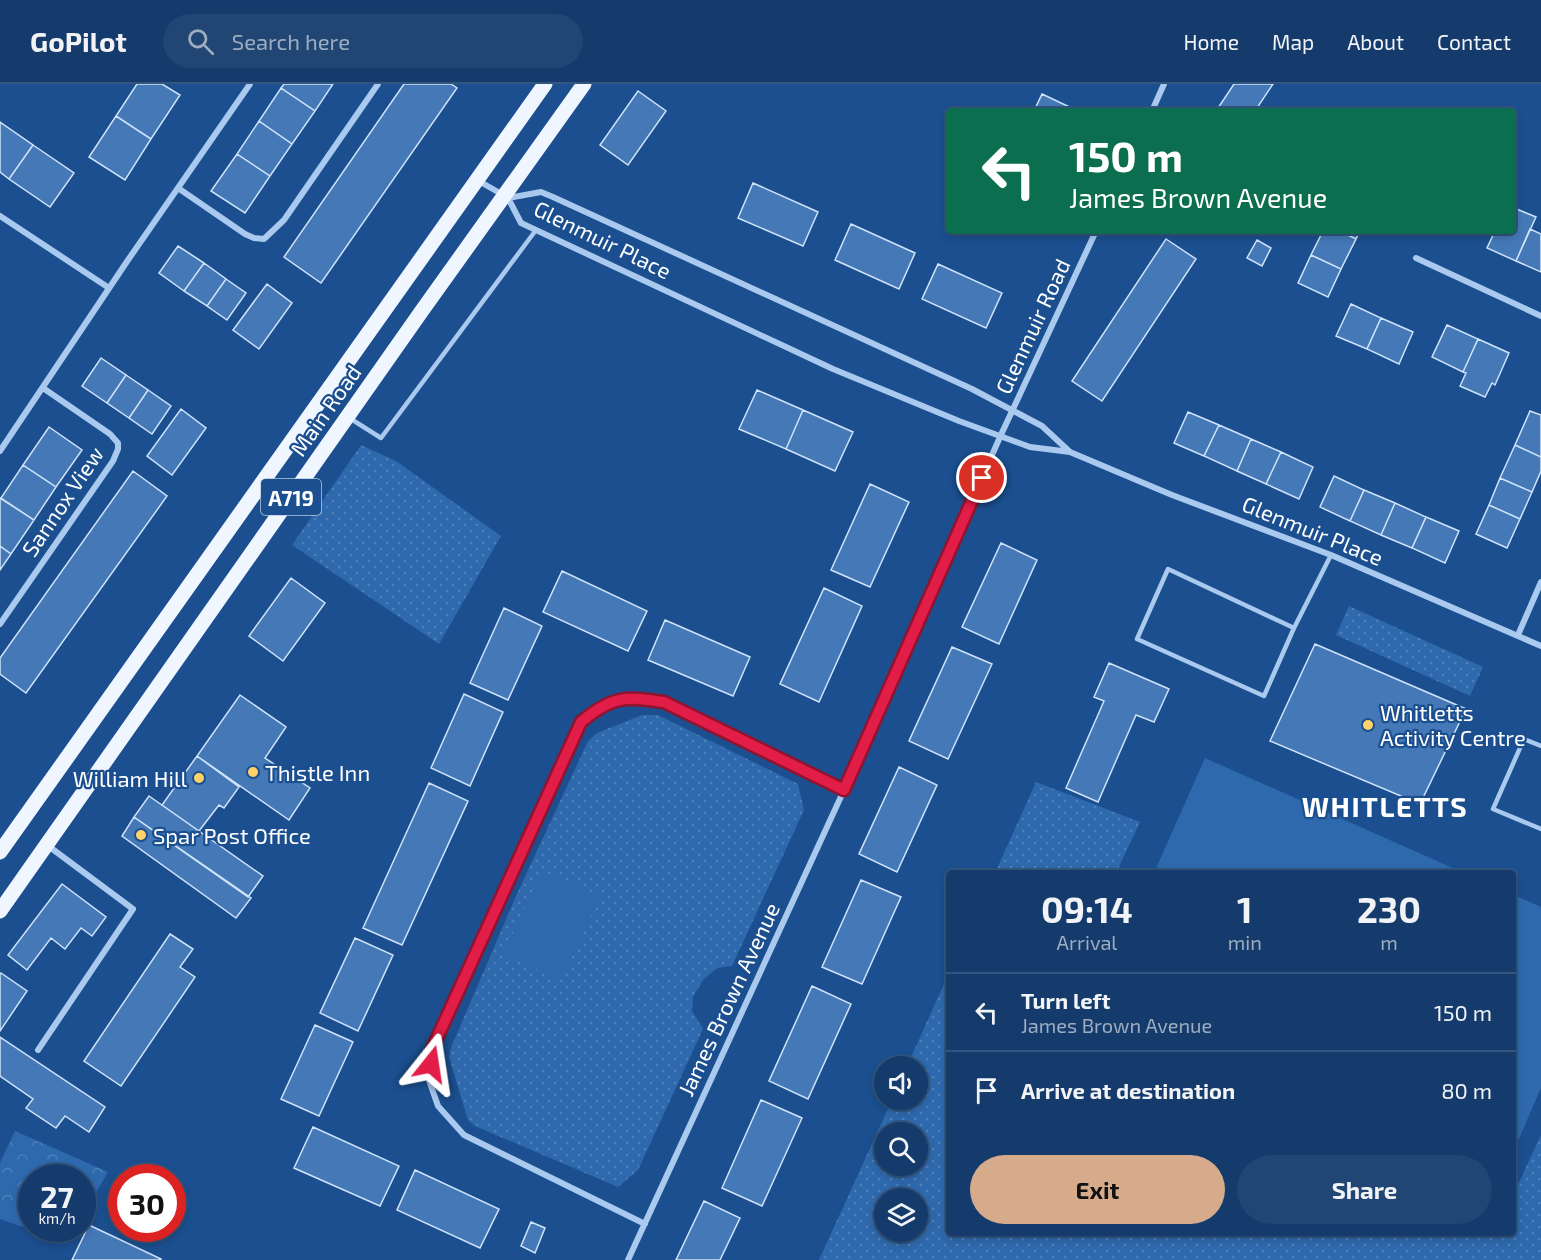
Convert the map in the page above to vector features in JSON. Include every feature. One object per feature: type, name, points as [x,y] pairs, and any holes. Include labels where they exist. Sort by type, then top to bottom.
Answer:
[{"type":"main road","name":"Main Road","points":[[0,852],[545,84]]},
{"type":"main road","name":"Main Road","points":[[0,911],[348,417],[507,197],[584,84]]},
{"type":"street","points":[[0,451],[250,84]]},
{"type":"street","points":[[178,188],[244,234],[264,239],[284,220],[378,84]]},
{"type":"street","points":[[1153,108],[1164,84]]},
{"type":"street","points":[[477,180],[507,197]]},
{"type":"street","name":"Glenmuir Place","points":[[1070,452],[1042,426],[1013,409],[541,192],[507,197],[521,223],[833,369],[1000,437],[1030,447],[1070,452],[1172,495],[1331,555],[1541,646]]},
{"type":"street","points":[[0,216],[109,288]]},
{"type":"street","name":"Glenmuir Road","points":[[1000,437],[1095,234]]},
{"type":"street","points":[[1416,258],[1541,316]]},
{"type":"street","name":"Sannox View","points":[[0,624],[112,462],[118,449],[118,443],[110,434],[43,388]]},
{"type":"street","name":"James Brown Avenue","points":[[628,1260],[844,790],[1000,437]]},
{"type":"street","points":[[1518,635],[1541,582]]},
{"type":"street","points":[[645,1224],[464,1135],[438,1106],[429,1080],[432,1049],[571,743],[581,722],[598,709],[617,701],[634,698],[664,702],[844,790]]},
{"type":"street","points":[[38,1050],[133,909],[47,845]]},
{"type":"lane","points":[[348,417],[381,438],[536,230]]},
{"type":"lane","points":[[1294,628],[1168,568],[1137,639],[1264,696],[1294,628],[1331,555]]},
{"type":"lane","points":[[1541,746],[1524,739],[1493,809],[1541,829]]},
{"type":"green space","points":[[361,445],[396,461],[501,536],[439,644],[292,545]]},
{"type":"green space","points":[[1349,606],[1483,667],[1470,696],[1336,635]]},
{"type":"green space","points":[[642,715],[658,715],[798,784],[804,810],[732,966],[717,968],[703,980],[693,997],[692,1011],[703,1029],[638,1170],[618,1187],[475,1126],[468,1120],[449,1057],[516,896],[588,741],[597,733]]},
{"type":"green space","points":[[1205,758],[1457,870],[1155,870]]},
{"type":"green space","points":[[1036,782],[1140,822],[1117,870],[996,870]]},
{"type":"green space","points":[[543,871],[600,896],[561,980],[503,954]]},
{"type":"green space","points":[[1516,896],[1541,907],[1541,1088],[1516,1145]]},
{"type":"green space","points":[[946,980],[946,1236],[1516,1236],[1516,1189],[1541,1135],[1541,1260],[819,1260],[874,1139],[874,1176],[928,1176],[928,1122],[882,1122],[887,1110],[928,1110],[928,1056],[912,1056]]},
{"type":"green space","points":[[15,1131],[90,1164],[18,1164],[18,1225],[0,1219],[0,1163]]},
{"type":"green space","points":[[96,1167],[108,1172],[96,1193]]},
{"type":"building","points":[[137,84],[162,84],[180,95],[151,139],[116,116]]},
{"type":"building","points":[[284,84],[333,84],[315,111],[281,88]]},
{"type":"building","points":[[404,84],[451,84],[457,88],[321,283],[284,257]]},
{"type":"building","points":[[1234,84],[1273,84],[1257,108],[1218,108]]},
{"type":"building","points":[[281,88],[315,111],[292,144],[259,121]]},
{"type":"building","points":[[638,91],[666,111],[628,165],[600,145]]},
{"type":"building","points":[[1042,94],[1072,108],[1035,108]]},
{"type":"building","points":[[116,116],[151,139],[125,180],[89,157]]},
{"type":"building","points":[[259,121],[292,144],[270,176],[237,154]]},
{"type":"building","points":[[0,122],[33,145],[9,179],[0,172]]},
{"type":"building","points":[[33,145],[74,173],[50,207],[9,179]]},
{"type":"building","points":[[237,154],[270,176],[245,213],[211,191]]},
{"type":"building","points":[[753,183],[818,212],[803,246],[738,218]]},
{"type":"building","points":[[1516,209],[1536,217],[1516,261],[1487,248],[1494,234],[1516,234]]},
{"type":"building","points":[[851,224],[915,253],[899,289],[835,260]]},
{"type":"building","points":[[1530,229],[1541,234],[1541,272],[1516,261]]},
{"type":"building","points":[[1322,234],[1346,234],[1356,239],[1341,269],[1311,255]]},
{"type":"building","points":[[1346,234],[1358,234],[1356,239]]},
{"type":"building","points":[[1166,239],[1196,259],[1102,401],[1072,381]]},
{"type":"building","points":[[1257,240],[1271,248],[1262,266],[1247,258]]},
{"type":"building","points":[[178,246],[204,263],[184,291],[159,273]]},
{"type":"building","points":[[1311,255],[1341,269],[1328,297],[1298,283]]},
{"type":"building","points":[[204,263],[226,279],[207,306],[184,291]]},
{"type":"building","points":[[938,264],[1002,293],[986,328],[922,299]]},
{"type":"building","points":[[226,279],[246,293],[227,320],[207,306]]},
{"type":"building","points":[[267,284],[292,303],[259,349],[233,330]]},
{"type":"building","points":[[1351,304],[1381,318],[1367,349],[1336,336]]},
{"type":"building","points":[[1381,318],[1413,332],[1399,364],[1367,349]]},
{"type":"building","points":[[1447,325],[1478,339],[1463,372],[1432,357]]},
{"type":"building","points":[[1478,339],[1509,353],[1495,385],[1492,383],[1485,397],[1460,386],[1466,373],[1463,372]]},
{"type":"building","points":[[101,358],[126,375],[107,403],[82,386]]},
{"type":"building","points":[[126,375],[148,390],[129,418],[107,403]]},
{"type":"building","points":[[148,390],[171,406],[152,434],[129,418]]},
{"type":"building","points":[[757,390],[803,410],[786,449],[739,429]]},
{"type":"building","points":[[181,409],[206,428],[172,475],[147,456]]},
{"type":"building","points":[[803,410],[853,432],[835,471],[786,449]]},
{"type":"building","points":[[1530,411],[1541,415],[1541,457],[1515,445]]},
{"type":"building","points":[[1188,412],[1219,425],[1204,456],[1174,443]]},
{"type":"building","points":[[1219,425],[1251,439],[1237,471],[1204,456]]},
{"type":"building","points":[[49,427],[82,450],[56,487],[23,465]]},
{"type":"building","points":[[1251,439],[1281,452],[1266,484],[1237,471]]},
{"type":"building","points":[[1515,445],[1541,457],[1541,471],[1532,492],[1500,478]]},
{"type":"building","points":[[1281,452],[1313,467],[1299,499],[1266,484]]},
{"type":"building","points":[[23,465],[56,487],[34,520],[1,498]]},
{"type":"building","points":[[133,471],[167,496],[26,693],[0,674],[0,658]]},
{"type":"building","points":[[1334,476],[1364,490],[1350,521],[1320,507]]},
{"type":"building","points":[[1500,478],[1532,492],[1520,519],[1489,505]]},
{"type":"building","points":[[870,484],[909,502],[870,587],[831,570]]},
{"type":"building","points":[[1364,490],[1395,503],[1381,535],[1350,521]]},
{"type":"building","points":[[0,498],[34,520],[11,554],[0,546]]},
{"type":"building","points":[[1395,503],[1426,517],[1412,548],[1381,535]]},
{"type":"building","points":[[1489,505],[1520,519],[1507,548],[1476,534]]},
{"type":"building","points":[[1426,517],[1459,531],[1445,563],[1412,548]]},
{"type":"building","points":[[1001,543],[1037,560],[999,644],[962,627]]},
{"type":"building","points":[[0,546],[11,554],[0,570]]},
{"type":"building","points":[[562,571],[647,611],[628,651],[543,612]]},
{"type":"building","points":[[291,578],[325,603],[283,661],[249,636]]},
{"type":"building","points":[[824,588],[862,606],[819,702],[780,684]]},
{"type":"building","points":[[504,608],[542,626],[508,700],[470,683]]},
{"type":"building","points":[[665,620],[750,657],[733,696],[648,660]]},
{"type":"building","name":"Whitletts Activity Centre","points":[[1315,644],[1466,709],[1420,804],[1270,741]]},
{"type":"building","points":[[952,647],[992,664],[948,759],[909,741]]},
{"type":"building","points":[[1109,663],[1169,689],[1154,722],[1136,715],[1098,802],[1066,788],[1104,701],[1094,697]]},
{"type":"building","points":[[464,694],[503,712],[470,786],[431,768]]},
{"type":"building","name":"Thistle Inn","points":[[240,695],[286,727],[265,758],[310,788],[289,820],[197,756]]},
{"type":"building","points":[[197,756],[239,787],[224,808],[219,805],[199,831],[162,805]]},
{"type":"building","points":[[899,767],[937,785],[897,872],[859,854]]},
{"type":"building","points":[[429,783],[468,801],[402,945],[363,928]]},
{"type":"building","points":[[149,796],[263,876],[248,897],[134,817]]},
{"type":"building","points":[[134,817],[251,898],[236,918],[122,836]]},
{"type":"building","points":[[861,880],[901,897],[862,984],[822,967]]},
{"type":"building","points":[[62,884],[106,917],[92,936],[81,928],[65,949],[51,938],[27,970],[8,955]]},
{"type":"building","points":[[170,934],[193,949],[180,967],[195,977],[121,1086],[84,1061]]},
{"type":"building","points":[[355,938],[393,955],[358,1031],[320,1013]]},
{"type":"building","points":[[0,974],[27,991],[0,1031]]},
{"type":"building","points":[[812,986],[851,1004],[808,1099],[769,1081]]},
{"type":"building","points":[[315,1025],[353,1042],[319,1116],[281,1099]]},
{"type":"building","points":[[0,1037],[105,1107],[89,1132],[65,1116],[56,1128],[26,1108],[33,1099],[0,1076]]},
{"type":"building","points":[[761,1100],[802,1118],[762,1206],[722,1188]]},
{"type":"building","points":[[313,1127],[399,1166],[380,1206],[294,1168]]},
{"type":"building","points":[[415,1170],[499,1209],[480,1248],[397,1210]]},
{"type":"building","points":[[704,1201],[740,1218],[720,1260],[676,1260]]},
{"type":"building","points":[[531,1222],[545,1228],[535,1253],[521,1246]]},
{"type":"building","points":[[96,1228],[108,1234],[108,1242],[125,1242],[161,1259],[160,1260],[72,1260],[81,1242],[96,1242]]},
{"type":"place","name":"Whitletts Activity Centre","points":[[1368,725]]},
{"type":"place","name":"Thistle Inn","points":[[253,772]]},
{"type":"place","name":"William Hill","points":[[199,778]]},
{"type":"place","name":"Spar Post Office","points":[[141,835]]},
{"type":"district","name":"WHITLETTS","points":[[1385,806]]},
{"type":"route","points":[[431,1064],[432,1049],[581,722],[598,709],[617,701],[634,698],[664,702],[844,790],[982,478]]}]
